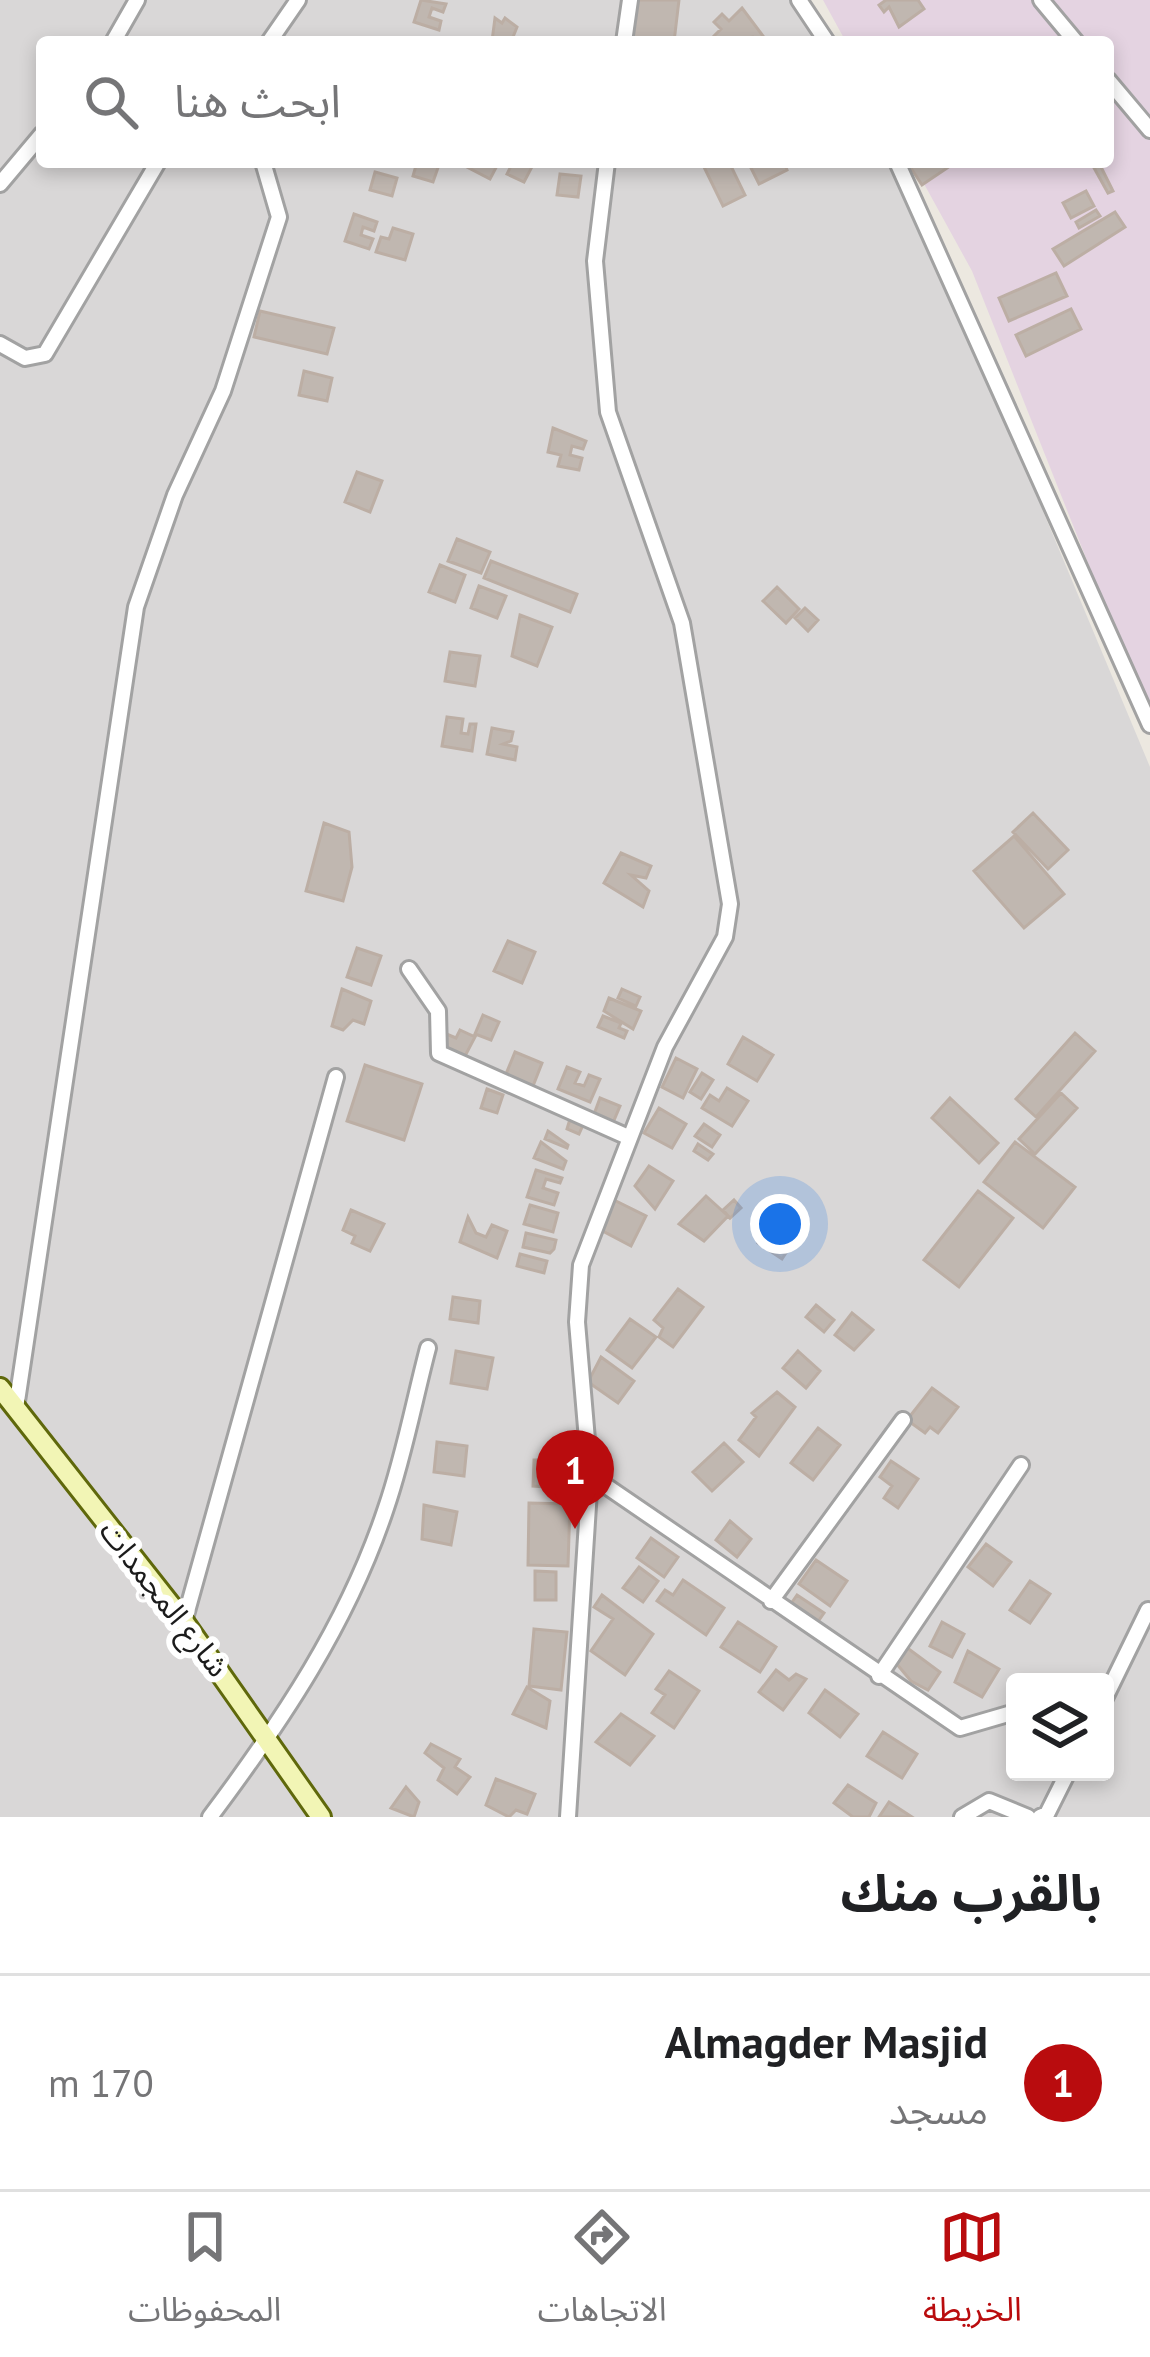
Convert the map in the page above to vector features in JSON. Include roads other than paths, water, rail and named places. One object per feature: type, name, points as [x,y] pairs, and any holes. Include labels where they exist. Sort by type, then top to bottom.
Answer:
[{"type":"main road","name":"شارع المجمدات","points":[[0,1388],[184,1622],[321,1817]]},
{"type":"street","points":[[116,36],[137,0]]},
{"type":"street","points":[[273,36],[298,0]]},
{"type":"street","points":[[625,36],[630,0]]},
{"type":"street","points":[[799,0],[823,36]]},
{"type":"street","points":[[1041,0],[1071,36]]},
{"type":"street","points":[[1114,87],[1150,130]]},
{"type":"street","points":[[0,184],[36,141]]},
{"type":"street","points":[[0,344],[25,358],[45,353],[154,168]]},
{"type":"street","points":[[16,1408],[136,608],[175,495],[224,391],[279,217],[265,168]]},
{"type":"street","points":[[568,1817],[590,1475],[577,1296],[587,1240],[665,1047],[719,951],[730,904],[682,623],[618,452],[605,397],[595,261],[606,168]]},
{"type":"street","points":[[900,168],[1150,725]]},
{"type":"street","points":[[409,969],[437,1011],[439,1053],[628,1137]]},
{"type":"street","points":[[184,1622],[336,1077]]},
{"type":"street","points":[[210,1817],[306,1682],[375,1540],[428,1348]]},
{"type":"street","points":[[771,1601],[903,1420]]},
{"type":"street","points":[[879,1676],[1021,1465]]},
{"type":"street","points":[[590,1475],[960,1728],[1006,1715]]},
{"type":"street","points":[[1114,1680],[1148,1610]]},
{"type":"street","points":[[1040,1817],[1047,1814],[1064,1781]]},
{"type":"street","points":[[962,1817],[988,1801],[1028,1817]]},
{"type":"place","name":"Almagder Masjid","points":[[575,1529]]}]
